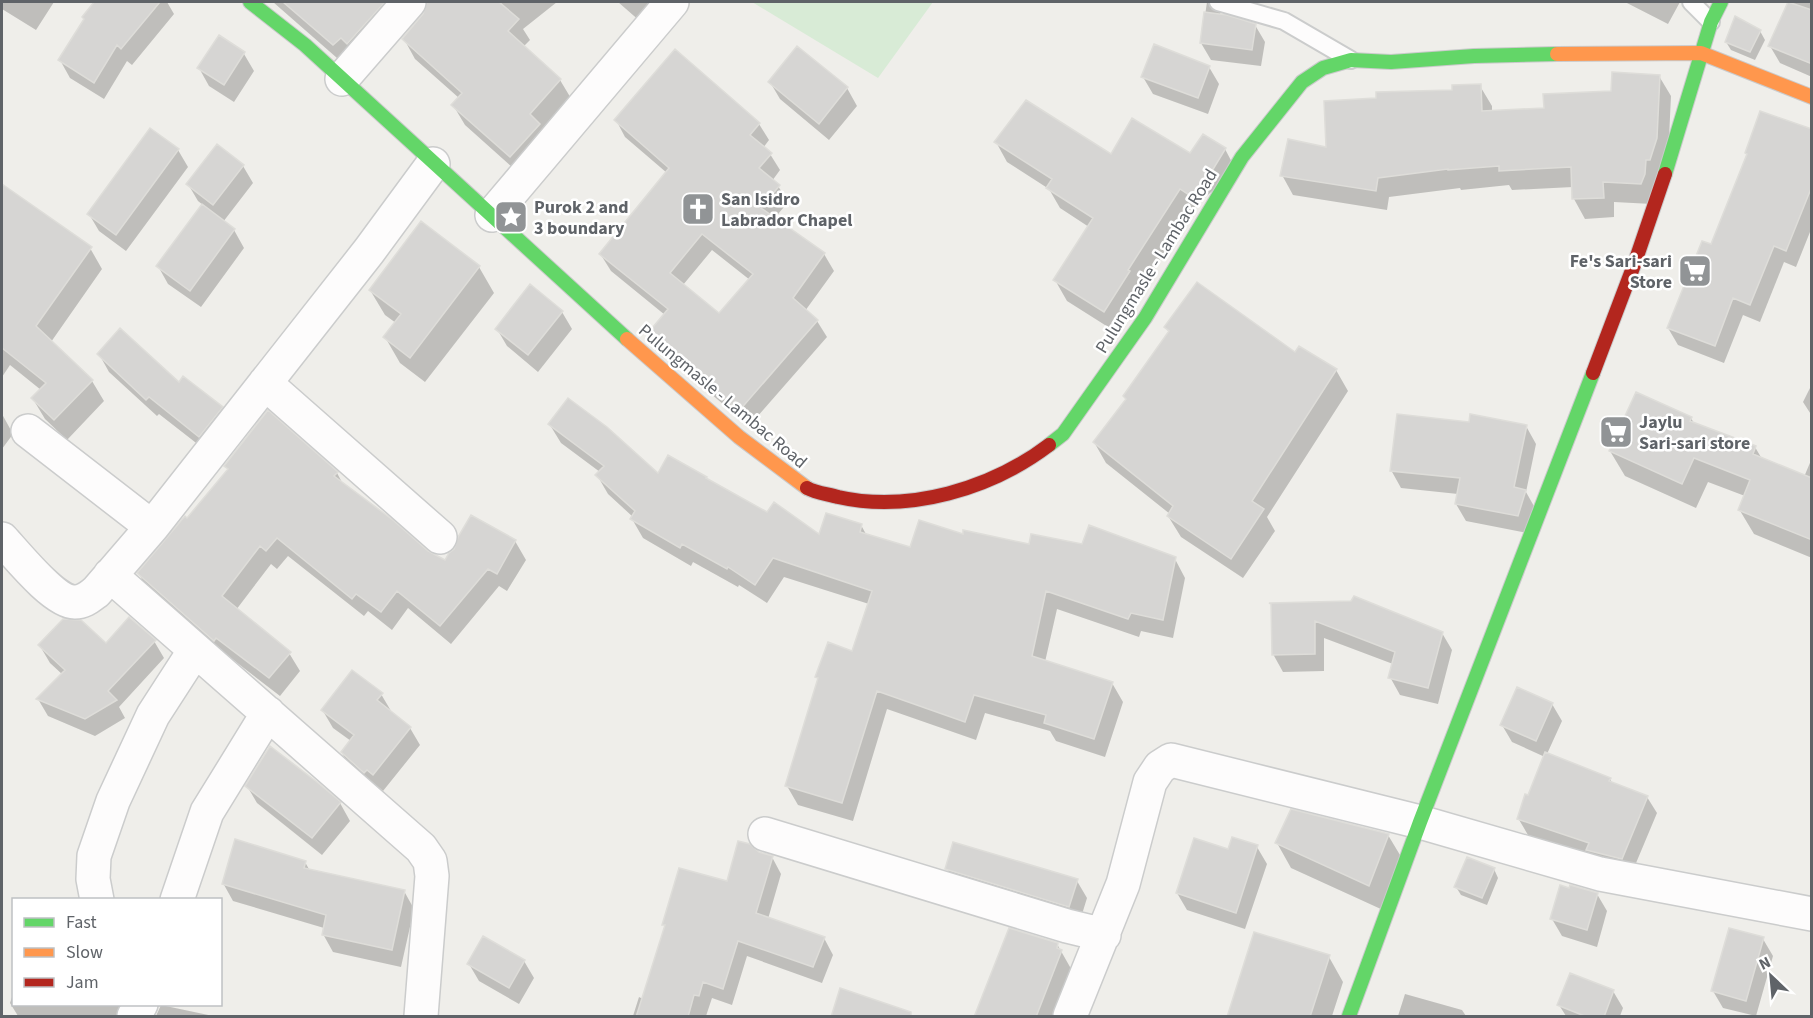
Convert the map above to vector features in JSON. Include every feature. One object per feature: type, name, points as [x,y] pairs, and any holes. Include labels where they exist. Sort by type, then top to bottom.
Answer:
[{"type":"street","name":"Pulungmasle - Lambac Road","points":[[250,2],[305,45],[654,364],[739,437],[809,490],[858,501],[903,502],[960,491],[1029,460],[1063,434],[1145,318],[1242,157],[1302,82],[1323,68],[1351,60],[1391,62],[1474,56],[1615,52],[1701,53]]},
{"type":"street","points":[[342,79],[409,2]]},
{"type":"street","points":[[492,215],[672,2]]},
{"type":"street","points":[[1349,1017],[1420,822],[1634,265],[1677,138],[1711,22],[1721,2]]},
{"type":"street","points":[[1701,53],[1812,97]]},
{"type":"street","points":[[2,539],[47,587],[62,598],[73,603],[85,600],[96,592],[152,526],[369,251],[433,164]]},
{"type":"street","points":[[265,383],[382,495],[440,537]]},
{"type":"street","points":[[27,431],[152,526]]},
{"type":"street","points":[[110,575],[421,848],[430,861],[432,876],[421,1017]]},
{"type":"street","points":[[97,898],[93,879],[94,856],[112,801],[153,715],[195,650]]},
{"type":"street","points":[[178,898],[207,812],[268,713]]},
{"type":"street","points":[[1070,1017],[1123,884],[1150,782],[1160,767],[1171,760],[1420,822],[1599,874],[1812,914]]},
{"type":"street","points":[[765,834],[1067,926],[1104,935]]},
{"type":"lane","points":[[1218,2],[1284,21],[1351,60]]},
{"type":"lane","points":[[1691,2],[1711,22]]},
{"type":"green space","points":[[752,2],[933,2],[878,78]]},
{"type":"building","points":[[94,2],[160,2],[121,49],[117,45],[94,83],[58,60],[84,19],[82,17]]},
{"type":"building","points":[[283,2],[385,2],[347,44],[341,38],[333,45]]},
{"type":"building","points":[[427,2],[499,2],[519,19],[508,31],[561,79],[530,114],[540,124],[510,157],[451,105],[462,93],[402,39],[423,14]]},
{"type":"building","points":[[1788,2],[1812,10],[1812,64],[1768,46]]},
{"type":"building","points":[[1204,12],[1227,15],[1256,24],[1252,50],[1200,43]]},
{"type":"building","points":[[1735,16],[1761,30],[1750,52],[1725,42]]},
{"type":"building","points":[[219,35],[245,52],[224,85],[197,68]]},
{"type":"building","points":[[1154,44],[1210,66],[1198,98],[1141,77]]},
{"type":"building","points":[[797,46],[848,87],[819,124],[768,82]]},
{"type":"building","points":[[675,49],[760,123],[750,135],[772,153],[759,168],[780,185],[761,208],[825,253],[793,298],[818,320],[739,411],[648,333],[668,309],[599,254],[669,168],[614,120]],"holes":[[[702,234],[753,274],[719,313],[670,273]]]},
{"type":"building","points":[[1612,72],[1660,75],[1657,138],[1650,160],[1646,160],[1645,174],[1641,184],[1603,182],[1604,198],[1572,199],[1571,167],[1499,171],[1499,166],[1448,169],[1378,178],[1376,191],[1280,176],[1288,139],[1326,147],[1324,101],[1376,98],[1376,92],[1452,90],[1452,85],[1481,84],[1482,111],[1544,108],[1543,94],[1611,91]]},
{"type":"building","points":[[1026,100],[1111,154],[1132,118],[1190,153],[1203,134],[1226,148],[1195,199],[1180,189],[1104,312],[1053,280],[1093,218],[1046,188],[1052,179],[994,142]]},
{"type":"building","points":[[1760,111],[1812,129],[1812,186],[1786,251],[1774,246],[1750,305],[1733,298],[1715,346],[1667,328],[1702,241],[1711,244],[1747,154],[1745,153]]},
{"type":"building","points":[[150,128],[179,149],[116,235],[87,214]]},
{"type":"building","points":[[217,144],[244,165],[213,205],[186,184]]},
{"type":"building","points":[[2,184],[92,247],[36,326],[93,380],[54,420],[31,398],[46,383],[2,348]]},
{"type":"building","points":[[202,204],[235,229],[190,291],[156,266]]},
{"type":"building","points":[[421,221],[480,266],[410,358],[383,337],[401,314],[369,290]]},
{"type":"building","points":[[1197,282],[1295,352],[1299,346],[1337,369],[1252,501],[1264,509],[1231,559],[1167,516],[1173,506],[1093,442],[1126,399],[1123,396],[1169,331],[1164,327]]},
{"type":"building","points":[[530,284],[563,311],[528,355],[495,329]]},
{"type":"building","points":[[120,328],[179,382],[183,376],[223,407],[199,437],[149,397],[146,400],[97,354]]},
{"type":"building","points":[[1636,392],[1692,417],[1690,421],[1756,446],[1753,454],[1812,478],[1812,540],[1738,510],[1750,480],[1694,458],[1682,484],[1609,451]]},
{"type":"building","points":[[568,398],[607,427],[658,473],[668,455],[767,512],[774,502],[819,534],[826,513],[862,524],[860,532],[910,547],[919,520],[963,534],[963,530],[1029,544],[1031,534],[1082,544],[1089,525],[1176,557],[1163,620],[1131,613],[1128,619],[1046,591],[1032,656],[1113,682],[1094,739],[1044,723],[1046,715],[974,695],[965,722],[877,691],[842,803],[785,786],[818,678],[815,677],[828,642],[852,651],[872,591],[773,558],[755,585],[728,567],[727,569],[682,544],[680,548],[630,519],[635,511],[595,475],[604,466],[548,424]]},
{"type":"building","points":[[268,410],[338,472],[334,476],[393,520],[428,551],[445,560],[454,549],[471,515],[516,540],[497,574],[488,569],[440,626],[397,591],[381,612],[356,594],[352,599],[277,538],[266,551],[260,546],[222,596],[291,652],[269,678],[216,638],[214,641],[137,573],[228,469],[224,466]]},
{"type":"building","points":[[1397,414],[1469,422],[1470,414],[1527,425],[1514,487],[1526,490],[1518,516],[1455,504],[1460,478],[1390,471]]},
{"type":"building","points":[[1354,596],[1443,632],[1428,688],[1388,678],[1395,652],[1315,621],[1315,654],[1272,655],[1271,604],[1269,603],[1351,601]]},
{"type":"building","points":[[129,617],[156,640],[108,691],[117,700],[85,719],[36,699],[65,670],[38,645],[63,619],[81,620],[106,643]]},
{"type":"building","points":[[352,670],[383,693],[377,700],[411,727],[373,775],[367,770],[364,773],[341,752],[354,735],[321,710]]},
{"type":"building","points":[[1517,687],[1553,703],[1536,741],[1500,725]]},
{"type":"building","points":[[270,746],[341,802],[312,838],[245,786]]},
{"type":"building","points":[[1545,752],[1611,778],[1609,781],[1648,796],[1622,859],[1586,850],[1589,843],[1517,819],[1525,794],[1528,795]]},
{"type":"building","points":[[1291,809],[1389,834],[1369,886],[1275,843]]},
{"type":"building","points":[[1232,837],[1258,845],[1236,913],[1176,893],[1194,838],[1228,849]]},
{"type":"building","points":[[235,839],[306,861],[304,868],[405,890],[392,950],[322,935],[326,915],[222,884]]},
{"type":"building","points":[[738,841],[750,844],[759,852],[773,856],[756,913],[825,937],[813,967],[738,941],[723,989],[703,982],[699,996],[694,995],[688,1017],[636,1017],[665,925],[662,925],[679,868],[727,881]]},
{"type":"building","points":[[953,842],[1078,879],[1069,907],[945,869]]},
{"type":"building","points":[[1467,857],[1495,868],[1482,898],[1454,887]]},
{"type":"building","points":[[1560,885],[1569,888],[1570,885],[1598,893],[1587,930],[1550,919]]},
{"type":"building","points":[[1009,928],[1058,943],[1057,948],[1062,950],[1036,1017],[974,1017]]},
{"type":"building","points":[[1729,928],[1764,937],[1746,1001],[1711,991]]},
{"type":"building","points":[[1254,932],[1330,955],[1310,1017],[1227,1017]]},
{"type":"building","points":[[483,936],[525,960],[509,988],[467,964]]},
{"type":"building","points":[[1570,973],[1614,990],[1604,1017],[1587,1017],[1557,1005]]},
{"type":"building","points":[[840,988],[911,1012],[911,1017],[831,1017]]},
{"type":"traffic: fast","points":[[250,2],[305,45],[627,339]]},
{"type":"traffic: fast","points":[[1665,174],[1711,22],[1721,2]]},
{"type":"traffic: fast","points":[[1049,445],[1063,434],[1145,318],[1242,157],[1302,82],[1323,68],[1351,60],[1391,62],[1474,56],[1557,54]]},
{"type":"traffic: fast","points":[[1349,1016],[1420,822],[1593,373]]},
{"type":"traffic: slow","points":[[1557,54],[1701,53],[1812,97]]},
{"type":"traffic: slow","points":[[627,339],[739,437],[807,488]]},
{"type":"traffic: jam","points":[[1593,373],[1634,265],[1665,174]]},
{"type":"traffic: jam","points":[[807,488],[838,497],[865,501],[893,502],[921,499],[975,485],[1002,474],[1049,445]]},
{"type":"place","name":"San Isidro Labrador Chapel","points":[[698,209]]},
{"type":"place","name":"Purok 2 and 3 boundary","points":[[511,217]]},
{"type":"place","name":"Fe's Sari-sari Store","points":[[1695,271]]},
{"type":"place","name":"Jaylu Sari-sari store","points":[[1616,432]]}]
